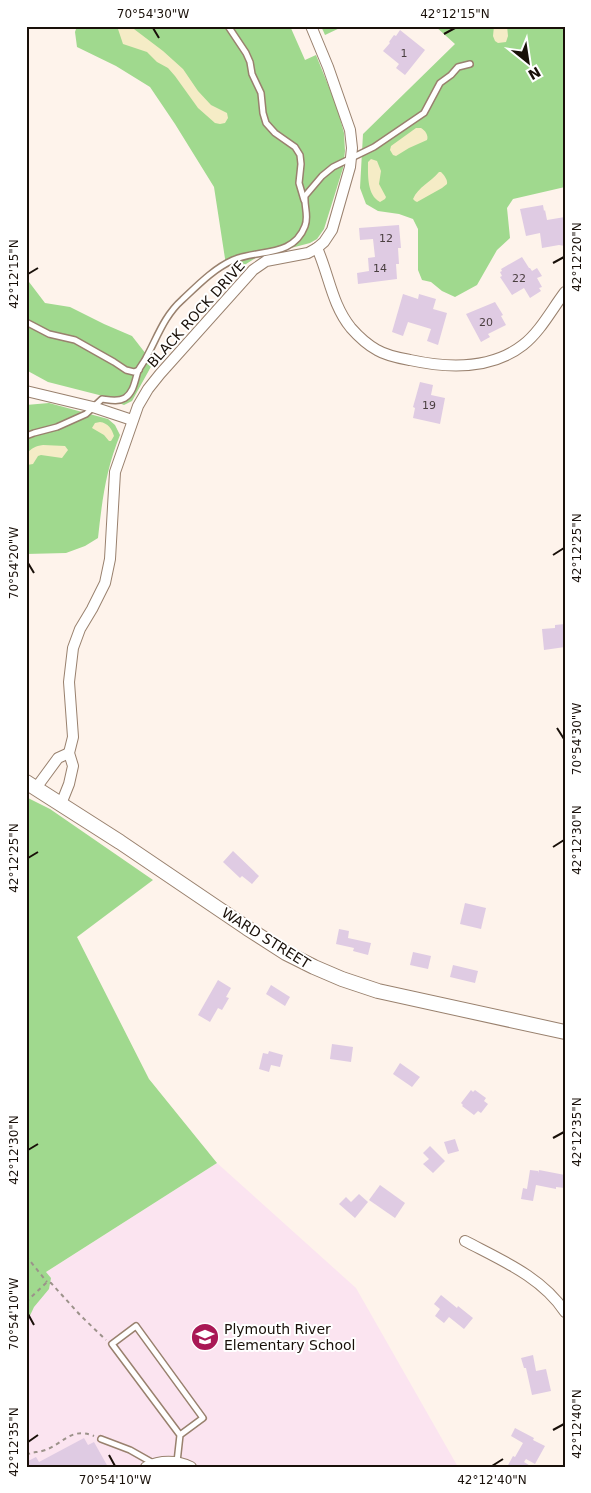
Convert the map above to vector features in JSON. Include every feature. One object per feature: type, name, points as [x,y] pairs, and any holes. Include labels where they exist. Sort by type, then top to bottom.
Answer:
[{"type":"street","points":[[311,26],[328,67],[350,130],[352,148],[350,167],[332,230],[324,242],[317,248],[324,263],[334,299],[341,314],[351,328],[378,350],[395,357],[430,364],[459,366],[477,364],[509,354],[522,346],[535,334],[565,292]]},
{"type":"street","name":"BLACK ROCK DRIVE","points":[[61,804],[69,784],[73,766],[69,753],[73,737],[69,682],[72,648],[105,583],[110,559],[115,472],[138,406],[160,374],[253,270],[266,262],[308,253],[317,248]]},
{"type":"street","points":[[26,391],[93,407],[132,420]]},
{"type":"street","points":[[31,785],[58,758],[69,753]]},
{"type":"street","name":"WARD STREET","points":[[31,785],[247,928],[286,953],[314,967],[378,991],[565,1032]]},
{"type":"street","points":[[465,1241],[512,1265],[546,1291],[565,1312]]},
{"type":"street","points":[[149,1465],[177,1462],[192,1467]]},
{"type":"lane","points":[[26,436],[57,427],[86,414],[102,399],[119,400],[127,396],[133,388],[139,370],[172,309],[196,286],[233,260],[281,249],[294,242],[306,226],[308,214],[299,183],[300,155],[295,147],[275,133],[266,123],[261,93],[252,74],[250,62],[246,52],[228,26]]},
{"type":"lane","points":[[305,203],[307,193],[332,167],[374,147],[424,112],[440,83],[458,67],[470,64]]},
{"type":"lane","points":[[26,322],[49,334],[75,340],[126,370],[134,372],[139,370]]},
{"type":"lane","points":[[177,1462],[180,1435],[112,1344],[136,1326],[203,1418],[180,1435]]},
{"type":"lane","points":[[100,1438],[130,1450],[149,1465]]},
{"type":"path","points":[[26,1256],[47,1282],[51,1283],[81,1316],[112,1344]]},
{"type":"path","points":[[26,1302],[47,1282]]},
{"type":"path","points":[[26,1455],[42,1452],[78,1432],[100,1438]]},
{"type":"shaded area","name":"Plymouth River Elementary School","points":[[217,1163],[356,1288],[458,1467],[26,1467],[26,1285]]},
{"type":"green space","points":[[77,26],[290,26],[305,60],[316,55],[337,107],[344,133],[345,151],[343,168],[324,229],[317,239],[310,243],[257,257],[238,269],[226,265],[214,187],[175,124],[150,87],[116,66],[77,47],[75,32]]},
{"type":"green space","points":[[321,26],[344,26],[325,35]]},
{"type":"green space","points":[[435,26],[565,26],[565,187],[513,199],[507,208],[510,238],[497,250],[477,285],[455,297],[442,291],[431,282],[422,280],[418,270],[418,229],[413,219],[399,214],[378,211],[366,204],[360,188],[363,134],[455,44]]},
{"type":"green space","points":[[26,278],[45,303],[70,307],[132,336],[153,363],[132,401],[124,405],[99,395],[48,382],[26,370]]},
{"type":"green space","points":[[49,403],[108,419],[115,425],[120,435],[105,485],[98,538],[85,546],[66,553],[26,554],[26,405]]},
{"type":"green space","points":[[26,797],[50,809],[153,880],[77,937],[149,1079],[217,1163],[46,1272],[51,1278],[49,1289],[34,1307],[26,1324]]},
{"type":"sand","points":[[117,26],[130,26],[163,51],[183,69],[198,91],[211,105],[227,113],[228,118],[225,123],[215,123],[198,108],[168,68],[157,62],[147,52],[123,44]]},
{"type":"sand","points":[[494,26],[507,26],[508,36],[506,42],[498,43],[495,41],[493,36]]},
{"type":"sand","points":[[416,128],[424,130],[427,140],[396,156],[393,155],[390,150],[391,146]]},
{"type":"sand","points":[[371,159],[377,161],[381,171],[379,184],[386,197],[380,202],[370,190],[368,162]]},
{"type":"sand","points":[[439,172],[444,176],[447,184],[417,202],[415,201],[413,199],[418,191]]},
{"type":"sand","points":[[100,422],[111,429],[114,436],[111,441],[92,428],[95,423]]},
{"type":"sand","points":[[43,445],[65,446],[68,450],[62,458],[41,455],[38,456],[33,464],[27,465],[26,454],[34,448]]},
{"type":"building","points":[[400,30],[425,50],[405,75],[396,68],[399,64],[383,51],[394,35],[396,36]]},
{"type":"building","points":[[543,205],[547,220],[565,217],[565,246],[559,245],[542,248],[540,233],[526,236],[520,209]]},
{"type":"building","points":[[399,225],[401,248],[398,248],[399,264],[396,264],[397,279],[358,284],[357,273],[369,271],[368,258],[375,257],[373,239],[360,240],[359,228]]},
{"type":"building","points":[[522,257],[532,271],[537,268],[542,276],[537,278],[542,287],[539,288],[541,291],[530,298],[524,288],[512,295],[500,277],[502,276],[501,269]]},
{"type":"building","points":[[403,294],[418,299],[419,294],[436,299],[433,309],[447,313],[438,345],[427,341],[431,329],[408,322],[403,336],[392,332]]},
{"type":"building","points":[[495,302],[503,315],[501,316],[506,325],[488,334],[490,337],[481,342],[466,314]]},
{"type":"building","points":[[420,382],[433,385],[431,395],[445,398],[440,424],[413,418],[415,408],[413,407]]},
{"type":"building","points":[[565,624],[565,647],[544,650],[542,629],[555,628],[555,625]]},
{"type":"building","points":[[233,851],[259,876],[252,884],[242,876],[240,878],[223,862]]},
{"type":"building","points":[[465,903],[486,908],[481,929],[460,924]]},
{"type":"building","points":[[339,929],[349,931],[348,938],[371,943],[368,955],[353,951],[354,948],[336,944]]},
{"type":"building","points":[[413,952],[431,956],[428,969],[410,965]]},
{"type":"building","points":[[453,965],[478,971],[475,983],[450,977]]},
{"type":"building","points":[[218,980],[231,988],[226,997],[229,998],[222,1010],[218,1008],[210,1022],[198,1015]]},
{"type":"building","points":[[271,985],[290,997],[285,1006],[266,994]]},
{"type":"building","points":[[332,1044],[353,1047],[351,1062],[330,1059]]},
{"type":"building","points":[[269,1051],[283,1055],[280,1067],[271,1065],[269,1072],[259,1069],[263,1053],[268,1054]]},
{"type":"building","points":[[400,1063],[420,1077],[412,1087],[393,1074]]},
{"type":"building","points":[[471,1090],[473,1092],[475,1090],[486,1098],[484,1101],[488,1104],[481,1113],[478,1111],[474,1115],[462,1106],[461,1103]]},
{"type":"building","points":[[455,1139],[459,1151],[448,1154],[444,1142]]},
{"type":"building","points":[[430,1146],[445,1161],[433,1173],[423,1164],[429,1159],[423,1153]]},
{"type":"building","points":[[530,1170],[538,1171],[538,1173],[539,1170],[565,1175],[565,1188],[556,1187],[556,1189],[536,1185],[533,1201],[521,1199],[523,1188],[527,1189]]},
{"type":"building","points":[[380,1185],[405,1203],[395,1218],[369,1200]]},
{"type":"building","points":[[359,1194],[368,1202],[355,1218],[339,1204],[346,1197],[351,1202]]},
{"type":"building","points":[[441,1295],[473,1318],[464,1329],[449,1317],[444,1323],[435,1316],[440,1309],[434,1304]]},
{"type":"building","points":[[533,1355],[536,1371],[546,1369],[551,1391],[532,1395],[526,1368],[524,1368],[521,1358]]},
{"type":"building","points":[[515,1428],[545,1446],[535,1464],[526,1459],[524,1462],[532,1467],[507,1467],[523,1443],[511,1436]]},
{"type":"building","points":[[84,1438],[88,1445],[94,1442],[108,1467],[26,1467],[26,1462],[36,1457],[39,1462]]},
{"type":"place","name":"Plymouth River Elementary School","points":[[205,1337]]}]
